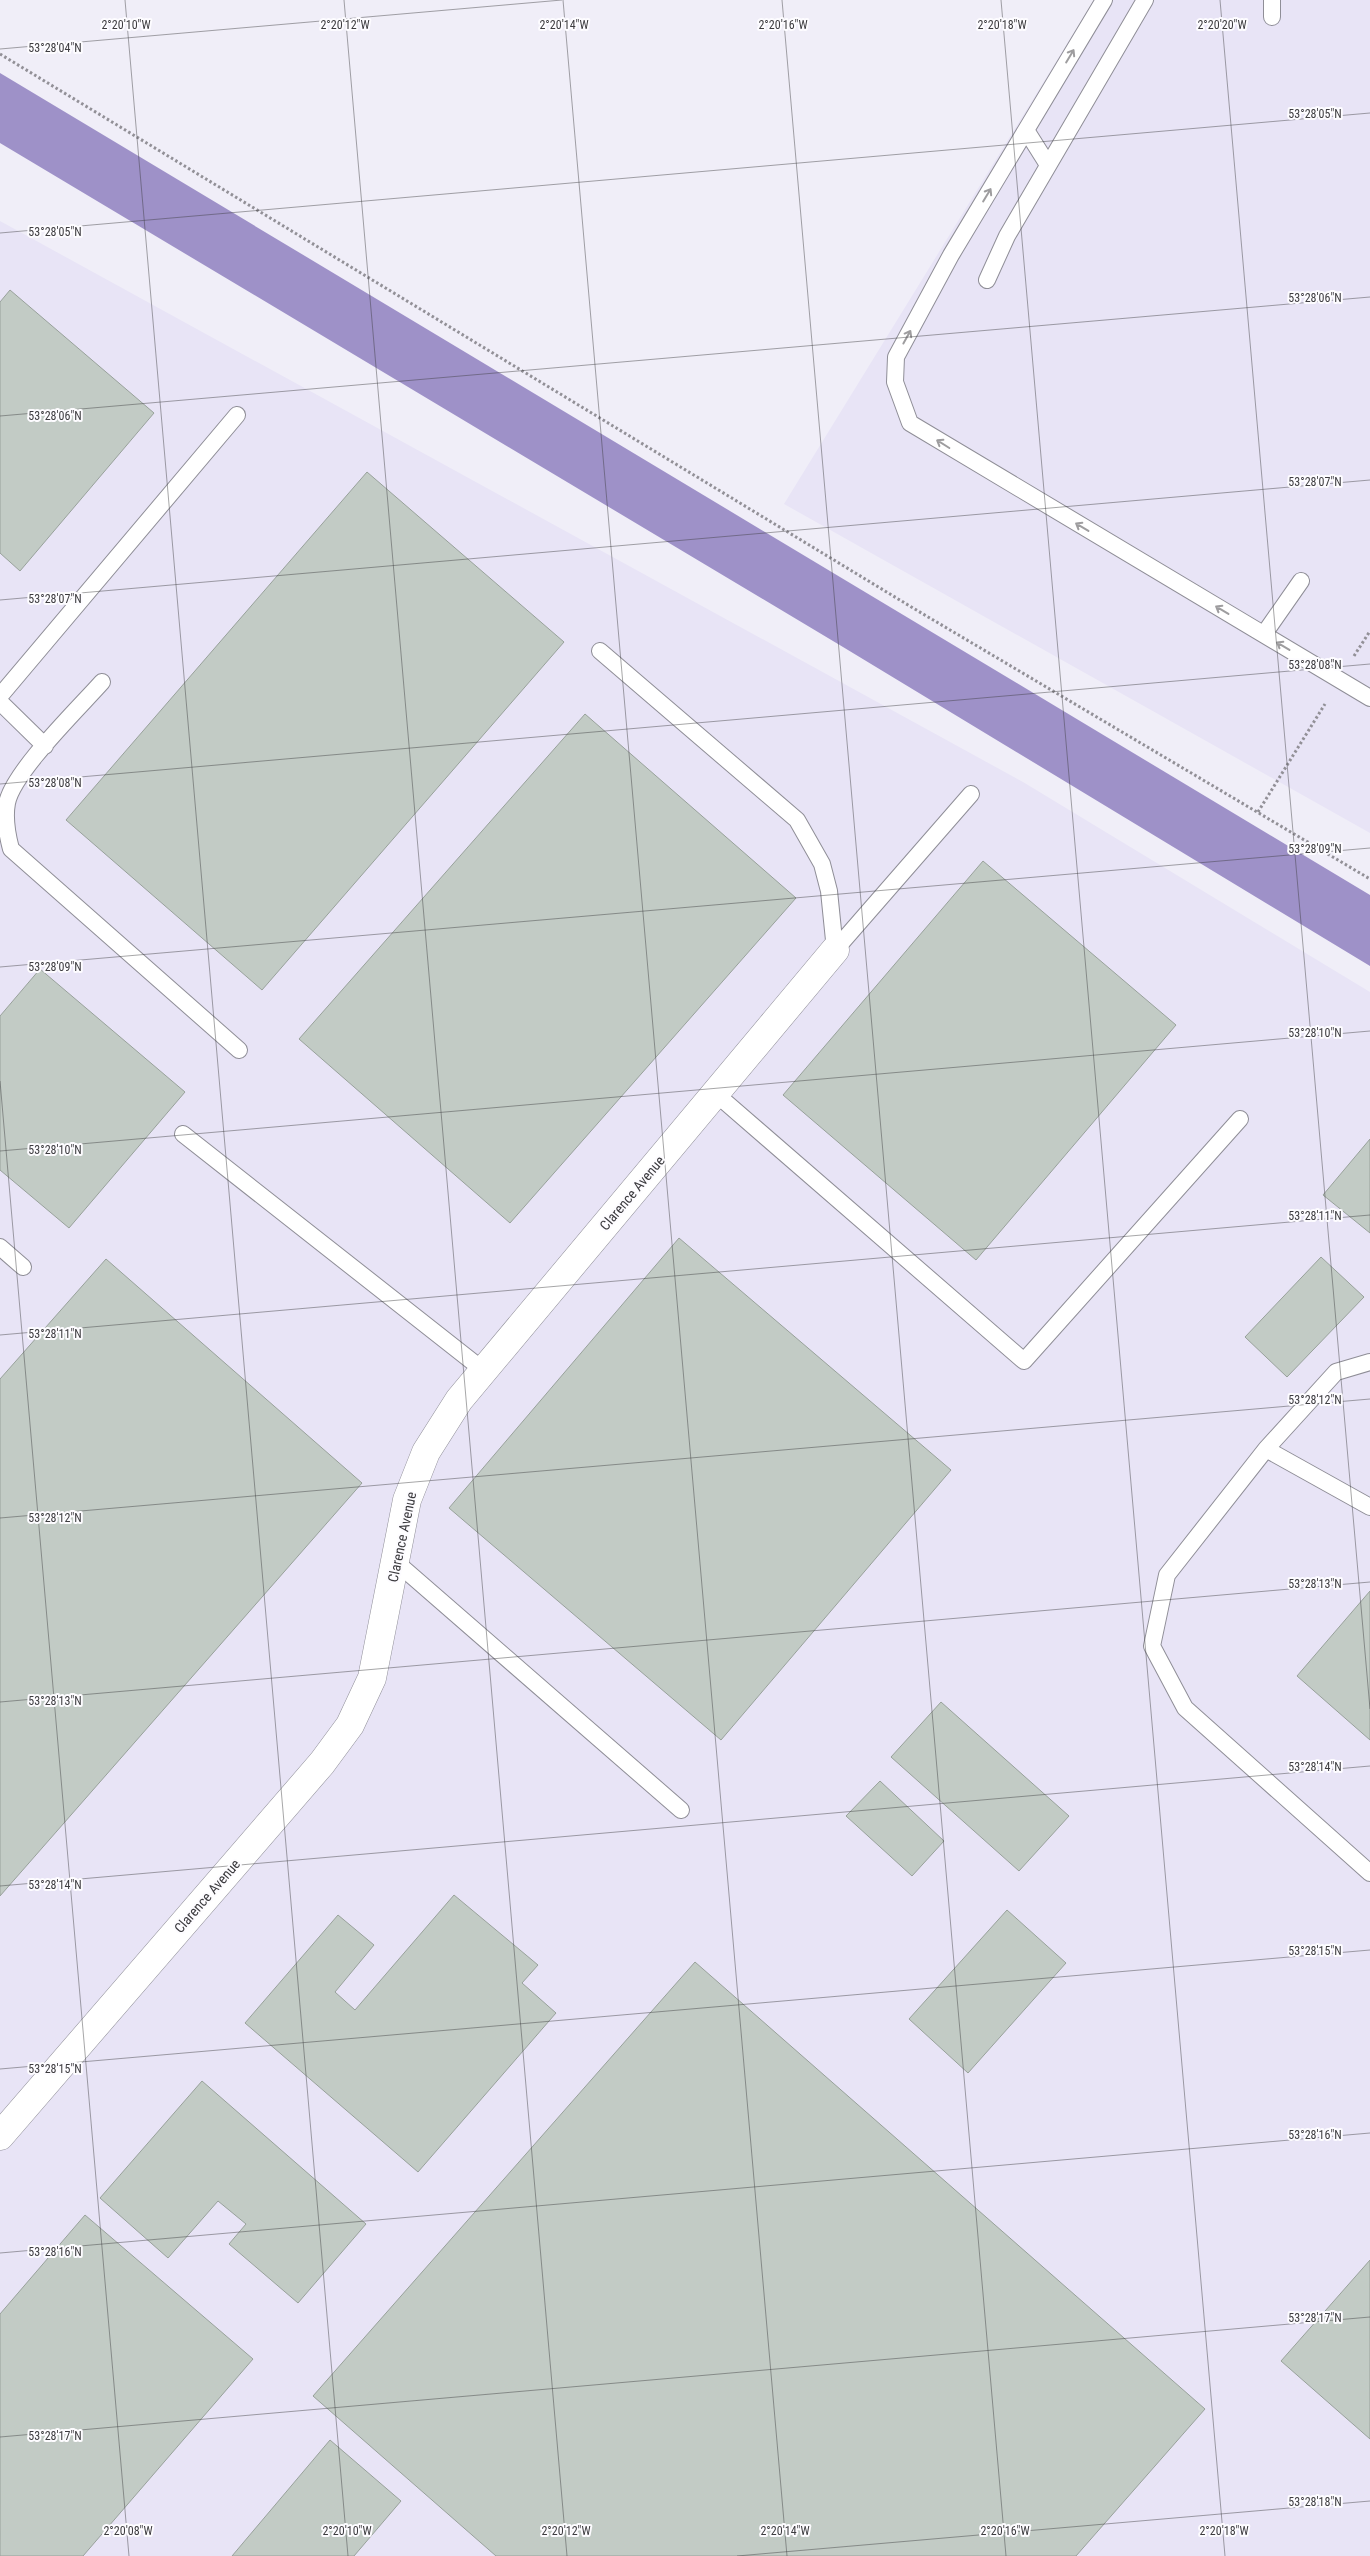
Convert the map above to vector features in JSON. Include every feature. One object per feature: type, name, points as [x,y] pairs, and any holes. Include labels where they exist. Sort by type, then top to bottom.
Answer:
[{"type":"street","name":"Clarence Avenue","points":[[0,2136],[322,1763],[350,1725],[372,1678],[407,1500],[426,1452],[459,1400],[835,950]]},
{"type":"lane","points":[[1104,0],[951,255],[896,357],[895,382],[910,423],[964,458],[1370,698]]},
{"type":"lane","points":[[987,280],[1007,236],[1145,0]]},
{"type":"lane","points":[[1272,0],[1272,17]]},
{"type":"lane","points":[[1026,130],[1048,165]]},
{"type":"lane","points":[[0,696],[237,415]]},
{"type":"lane","points":[[1264,634],[1300,581]]},
{"type":"lane","points":[[600,651],[797,820],[822,864],[829,891],[835,950]]},
{"type":"lane","points":[[102,682],[20,774],[7,802],[6,829],[11,849],[239,1050]]},
{"type":"lane","points":[[0,702],[45,746]]},
{"type":"lane","points":[[835,950],[971,794]]},
{"type":"lane","points":[[715,1093],[1024,1361],[1240,1119]]},
{"type":"lane","points":[[183,1134],[484,1370]]},
{"type":"lane","points":[[0,1247],[23,1267]]},
{"type":"lane","points":[[1370,1362],[1336,1372],[1266,1449],[1167,1575],[1152,1646],[1185,1708],[1370,1872]]},
{"type":"lane","points":[[1266,1449],[1370,1507]]},
{"type":"lane","points":[[396,1562],[681,1810]]},
{"type":"path","points":[[0,54],[913,608],[1370,879]]},
{"type":"path","points":[[1258,812],[1370,631]]},
{"type":"shaded area","points":[[1094,0],[1370,0],[1370,833],[784,504]]},
{"type":"shaded area","points":[[0,73],[1370,895],[1370,966],[843,647],[0,143]]},
{"type":"shaded area","points":[[0,221],[1023,782],[1370,992],[1370,2556],[0,2556]]},
{"type":"building","points":[[10,290],[154,413],[20,571],[0,553],[0,302]]},
{"type":"building","points":[[367,472],[564,642],[262,990],[66,820]]},
{"type":"building","points":[[585,714],[796,898],[510,1223],[299,1039]]},
{"type":"building","points":[[983,861],[1176,1025],[976,1260],[783,1095]]},
{"type":"building","points":[[40,969],[185,1092],[69,1228],[0,1170],[0,1016]]},
{"type":"building","points":[[1370,1139],[1370,1233],[1323,1195]]},
{"type":"building","points":[[679,1238],[951,1470],[721,1740],[449,1508]]},
{"type":"building","points":[[1321,1257],[1364,1297],[1287,1377],[1245,1337]]},
{"type":"building","points":[[106,1259],[362,1483],[0,1896],[0,1379]]},
{"type":"building","points":[[1370,1591],[1370,1740],[1297,1676]]},
{"type":"building","points":[[941,1702],[1069,1816],[1019,1871],[891,1757]]},
{"type":"building","points":[[880,1781],[944,1841],[912,1876],[846,1816]]},
{"type":"building","points":[[454,1895],[538,1965],[522,1983],[556,2013],[418,2172],[245,2023],[338,1915],[374,1945],[335,1992],[355,2010]]},
{"type":"building","points":[[1007,1910],[1066,1963],[968,2073],[909,2019]]},
{"type":"building","points":[[695,1962],[1205,2409],[1076,2556],[496,2556],[313,2396]]},
{"type":"building","points":[[202,2081],[366,2224],[298,2303],[229,2244],[246,2224],[218,2201],[168,2258],[100,2198]]},
{"type":"building","points":[[85,2215],[253,2359],[83,2556],[0,2556],[0,2314]]},
{"type":"building","points":[[1370,2260],[1370,2439],[1281,2361]]},
{"type":"building","points":[[330,2440],[401,2501],[354,2556],[232,2556]]}]
